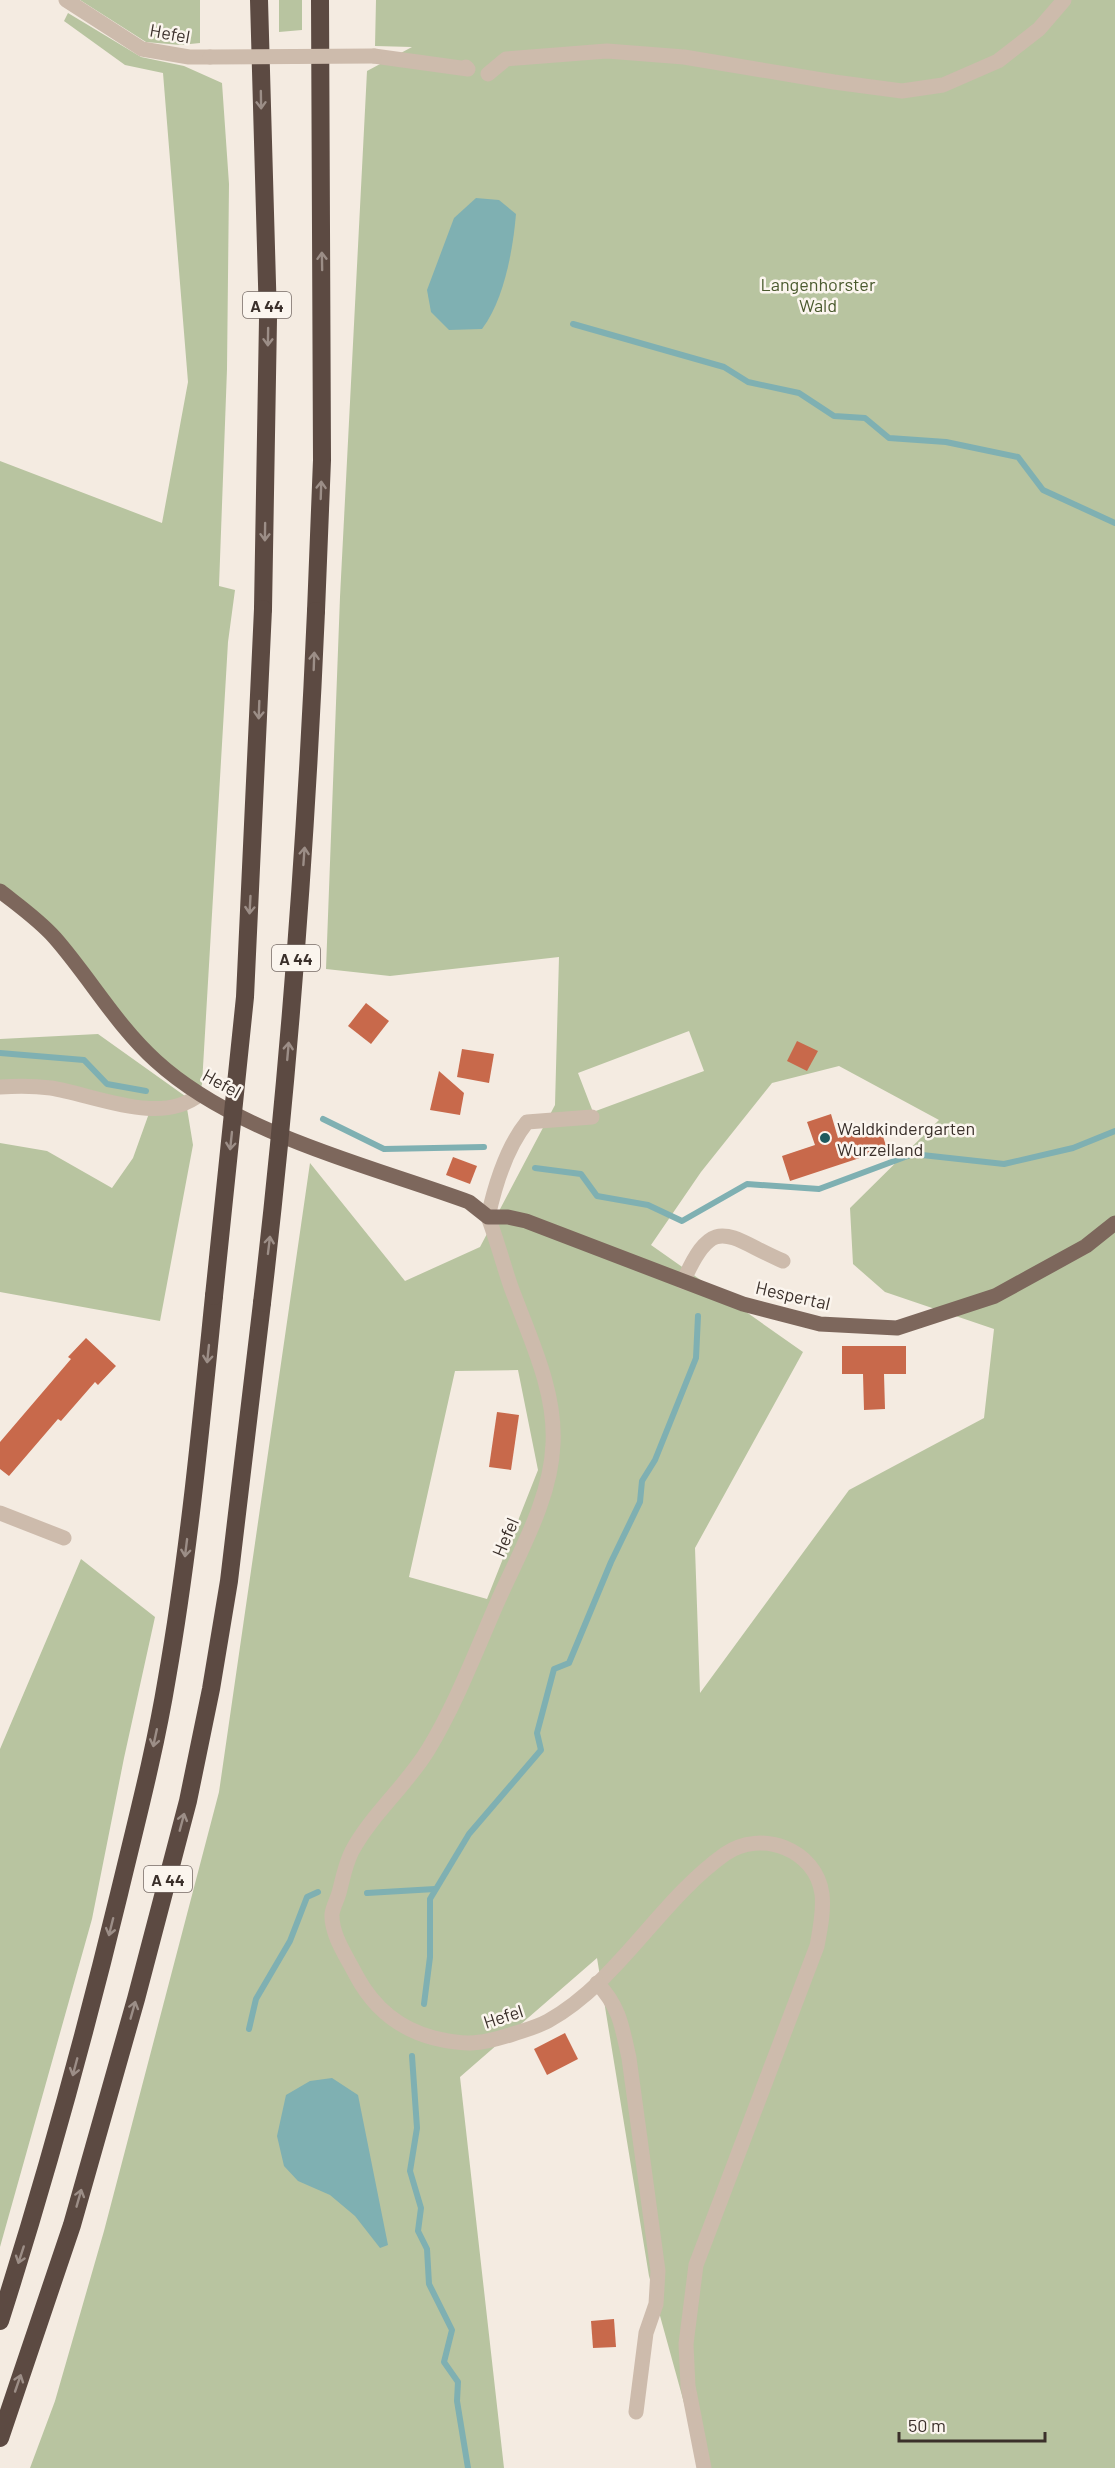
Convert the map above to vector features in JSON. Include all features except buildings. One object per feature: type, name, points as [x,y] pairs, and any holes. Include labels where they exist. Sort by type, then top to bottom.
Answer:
[{"type":"highway","name":"A 44","points":[[0,2321],[35,2213],[90,2013],[145,1788],[167,1680],[183,1573],[214,1296],[245,997],[263,609],[268,319],[259,0]]},
{"type":"highway","name":"A 44","points":[[0,2439],[72,2225],[136,1999],[188,1801],[211,1689],[229,1581],[280,1150],[308,797],[322,460],[320,0]]},
{"type":"main road","name":"Hefel","points":[[0,891],[34,917],[55,938],[135,1040],[154,1060],[199,1095],[248,1120],[299,1141],[469,1202],[488,1217]]},
{"type":"main road","name":"Hespertal","points":[[488,1217],[508,1217],[526,1221],[743,1304],[820,1324],[897,1328],[995,1296],[1086,1246],[1115,1223]]},
{"type":"street","name":"Hefel","points":[[66,0],[142,50],[189,57],[374,56],[468,69],[466,67]]},
{"type":"street","points":[[488,74],[506,59],[607,51],[684,57],[902,91],[943,85],[998,61],[1039,29],[1064,0]]},
{"type":"street","points":[[0,1087],[52,1088],[94,1100],[159,1109],[185,1105],[199,1095]]},
{"type":"street","points":[[488,1217],[493,1195],[515,1137],[527,1122],[592,1117]]},
{"type":"street","name":"Hefel","points":[[488,1217],[551,1408],[553,1443],[549,1476],[532,1524],[501,1595],[428,1750],[352,1850],[332,1912],[334,1931],[368,1995],[381,2010],[399,2024],[418,2034],[471,2045],[489,2042],[548,2021],[579,2000],[695,1879],[730,1851],[756,1843],[784,1846],[797,1854],[815,1874],[822,1895],[821,1924],[817,1946],[696,2265],[686,2344],[688,2386],[704,2468]]},
{"type":"street","points":[[684,1282],[694,1259],[708,1240],[719,1236],[734,1237],[783,1261]]},
{"type":"street","points":[[0,1513],[64,1538]]},
{"type":"street","points":[[597,1983],[613,2001],[624,2036],[658,2271],[656,2304],[646,2333],[636,2412]]},
{"type":"green space","points":[[80,0],[200,0],[200,43],[180,45],[146,42]]},
{"type":"green space","points":[[279,0],[302,0],[302,30],[279,32]]},
{"type":"green space","name":"Langenhorster Wald","points":[[376,0],[1115,0],[1115,2468],[702,2468],[649,2276],[597,1958],[460,2077],[504,2468],[30,2468],[55,2401],[104,2231],[219,1792],[310,1163],[405,1281],[480,1247],[555,1105],[559,957],[390,976],[326,969],[340,597],[367,71],[412,47],[375,46]],"holes":[[[689,1031],[704,1071],[593,1112],[578,1073]],[[839,1066],[939,1120],[850,1208],[853,1264],[885,1292],[994,1329],[984,1418],[849,1490],[700,1693],[695,1548],[803,1352],[651,1245],[701,1172],[772,1083]],[[518,1370],[538,1470],[487,1599],[409,1577],[455,1371]]]},
{"type":"green space","points":[[68,13],[141,57],[184,66],[222,83],[229,184],[227,369],[219,586],[235,590],[228,642],[202,1084],[199,1095],[176,1078],[55,938],[0,891],[0,461],[162,523],[188,382],[163,73],[125,65],[64,21]]},
{"type":"green space","points":[[98,1034],[185,1096],[193,1145],[160,1321],[0,1292],[0,1143],[47,1151],[112,1188],[133,1158],[152,1105],[0,1087],[0,1039]]},
{"type":"green space","points":[[81,1559],[155,1617],[92,1919],[0,2247],[0,1749]]},
{"type":"water","points":[[476,198],[499,200],[516,214],[510,259],[496,304],[482,329],[449,330],[431,312],[427,290],[454,218]]},
{"type":"water","points":[[332,2078],[358,2095],[388,2245],[380,2248],[355,2216],[330,2195],[298,2181],[284,2166],[277,2136],[286,2095],[310,2081]]},
{"type":"waterway","points":[[573,324],[724,367],[748,382],[799,393],[834,416],[865,418],[889,438],[946,442],[1018,457],[1043,490],[1115,523]]},
{"type":"waterway","points":[[0,1053],[84,1060],[107,1084],[146,1091]]},
{"type":"waterway","points":[[323,1119],[384,1149],[484,1147]]},
{"type":"waterway","points":[[535,1168],[581,1174],[597,1196],[648,1205],[682,1221],[747,1184],[819,1189],[913,1154],[1004,1164],[1073,1148],[1115,1131]]},
{"type":"waterway","points":[[424,2004],[430,1957],[430,1899],[469,1834],[541,1750],[537,1733],[554,1669],[569,1663],[611,1562],[640,1502],[642,1481],[655,1460],[696,1358],[698,1316]]},
{"type":"waterway","points":[[367,1893],[435,1889]]},
{"type":"waterway","points":[[249,2029],[256,1999],[290,1941],[307,1897],[318,1892]]},
{"type":"waterway","points":[[412,2056],[417,2128],[410,2171],[421,2208],[418,2231],[427,2249],[429,2284],[452,2330],[444,2362],[458,2382],[457,2401],[468,2468]]},
{"type":"place","name":"Waldkindergarten Wurzelland","points":[[825,1138]]}]
